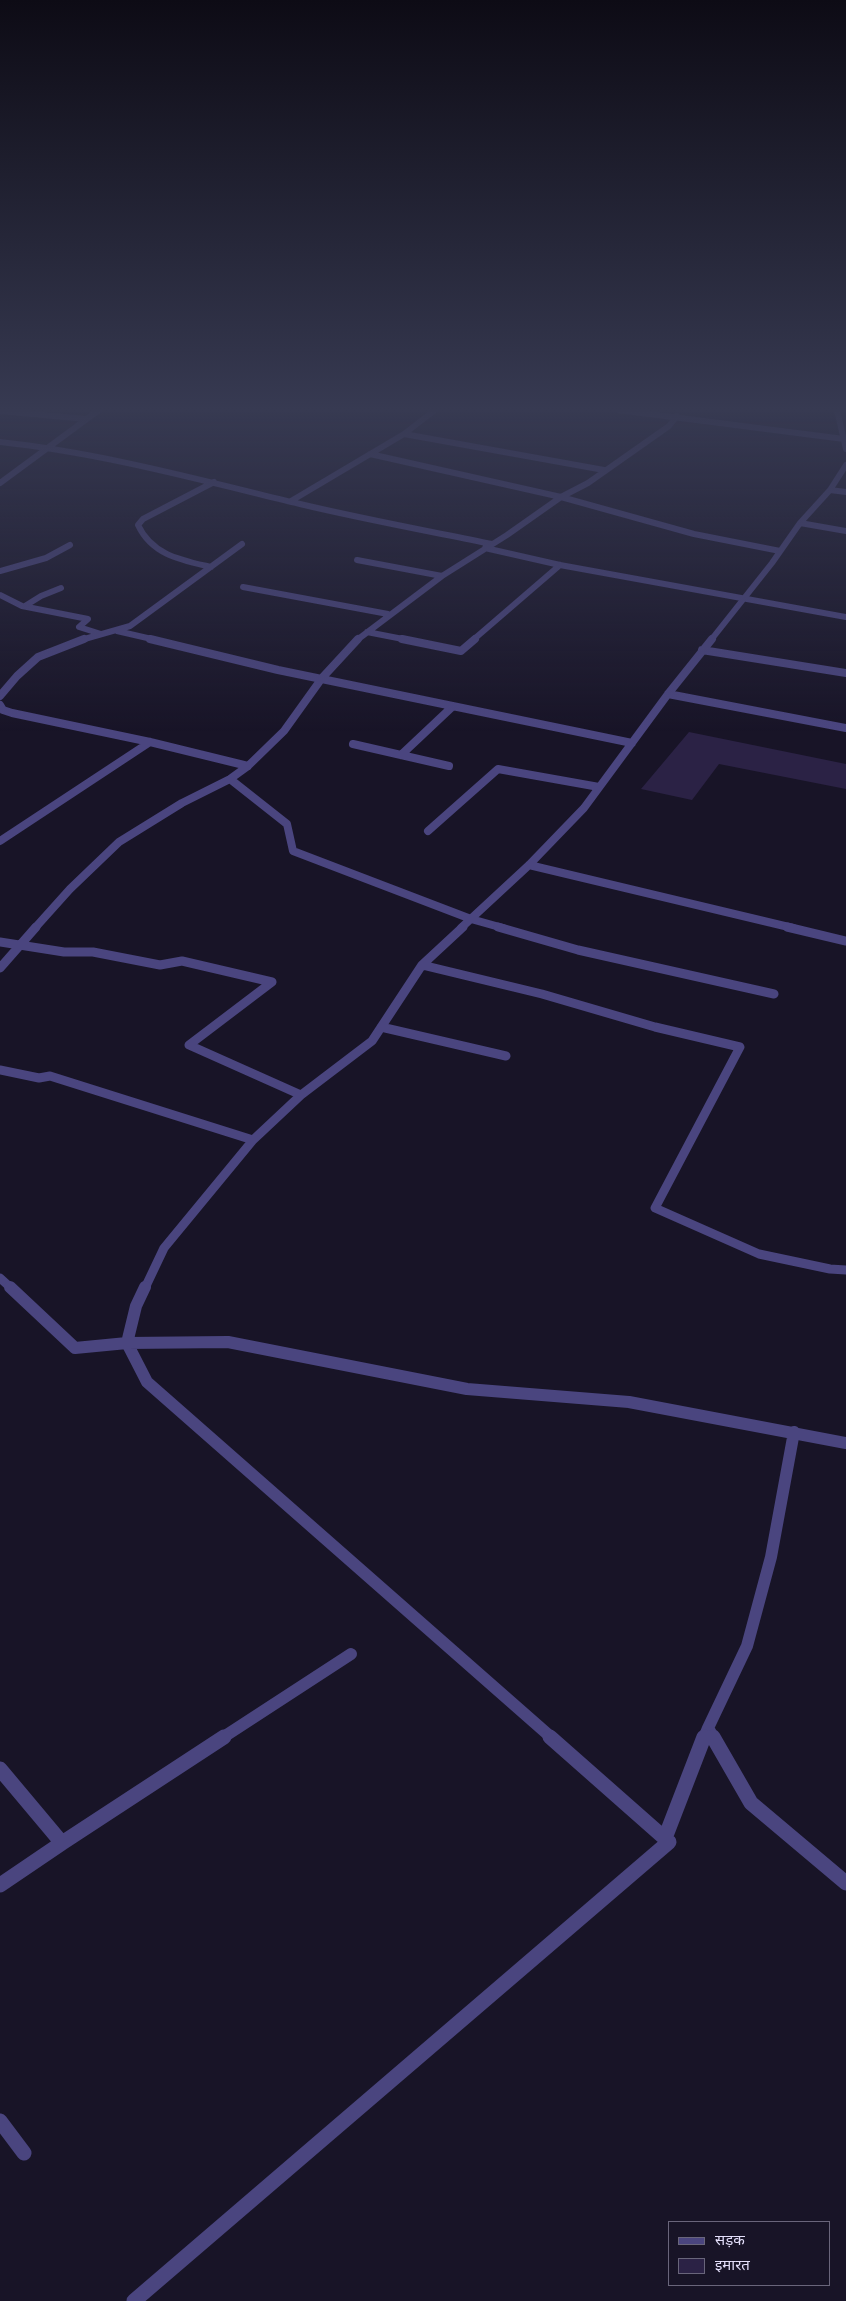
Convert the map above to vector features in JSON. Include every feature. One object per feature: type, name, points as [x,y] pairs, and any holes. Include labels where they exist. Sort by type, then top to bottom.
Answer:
[{"type":"street","points":[[146,517],[138,525],[143,536],[158,551],[211,568]]},
{"type":"street","points":[[363,517],[489,546],[560,565],[846,617]]},
{"type":"street","points":[[0,968],[70,889],[119,842],[182,803],[230,779],[248,766],[284,731],[322,678],[367,632],[388,614],[442,576],[531,517]]},
{"type":"street","points":[[634,517],[694,534],[780,552]]},
{"type":"street","points":[[134,2301],[669,1842],[147,1382],[127,1342],[136,1306],[164,1248],[253,1140],[301,1094],[372,1041],[422,964],[529,865],[584,808],[668,694],[805,517]]},
{"type":"street","points":[[800,523],[846,531]]},
{"type":"street","points":[[0,571],[46,558],[70,544]]},
{"type":"street","points":[[0,696],[17,676],[38,657],[87,638],[117,631],[141,619],[242,544]]},
{"type":"street","points":[[357,560],[442,576]]},
{"type":"street","points":[[367,632],[462,650],[560,565]]},
{"type":"street","points":[[243,587],[388,614]]},
{"type":"street","points":[[25,606],[41,596],[61,588]]},
{"type":"street","points":[[0,595],[25,606],[88,619],[79,626],[102,634]]},
{"type":"street","points":[[117,631],[258,665],[452,708],[632,743]]},
{"type":"street","points":[[702,650],[846,673]]},
{"type":"street","points":[[668,694],[846,728]]},
{"type":"street","points":[[0,705],[3,710],[12,713],[150,742],[248,766]]},
{"type":"street","points":[[402,755],[452,708]]},
{"type":"street","points":[[0,841],[150,742]]},
{"type":"street","points":[[353,744],[449,766]]},
{"type":"street","points":[[428,831],[498,769],[599,787]]},
{"type":"street","points":[[230,779],[287,824],[293,851],[471,919],[578,950],[774,994]]},
{"type":"street","points":[[529,865],[846,941]]},
{"type":"street","points":[[0,942],[64,952],[93,952],[160,965],[182,961],[272,982],[189,1045],[301,1094]]},
{"type":"street","points":[[422,964],[542,994],[655,1027],[740,1047],[655,1208],[759,1254],[830,1269],[846,1270]]},
{"type":"street","points":[[381,1027],[506,1056]]},
{"type":"street","points":[[0,1070],[39,1078],[50,1076],[253,1140]]},
{"type":"street","points":[[0,1278],[75,1348],[127,1342],[228,1342],[467,1389],[629,1402],[846,1443]]},
{"type":"street","points":[[665,1838],[708,1728],[747,1646],[771,1557],[794,1432]]},
{"type":"street","points":[[0,1884],[350,1654]]},
{"type":"street","points":[[708,1728],[751,1803],[846,1883]]},
{"type":"street","points":[[0,1769],[62,1842]]},
{"type":"street","points":[[0,2121],[24,2153]]},
{"type":"building","points":[[689,732],[846,764],[846,789],[719,764],[692,800],[641,789]]}]
